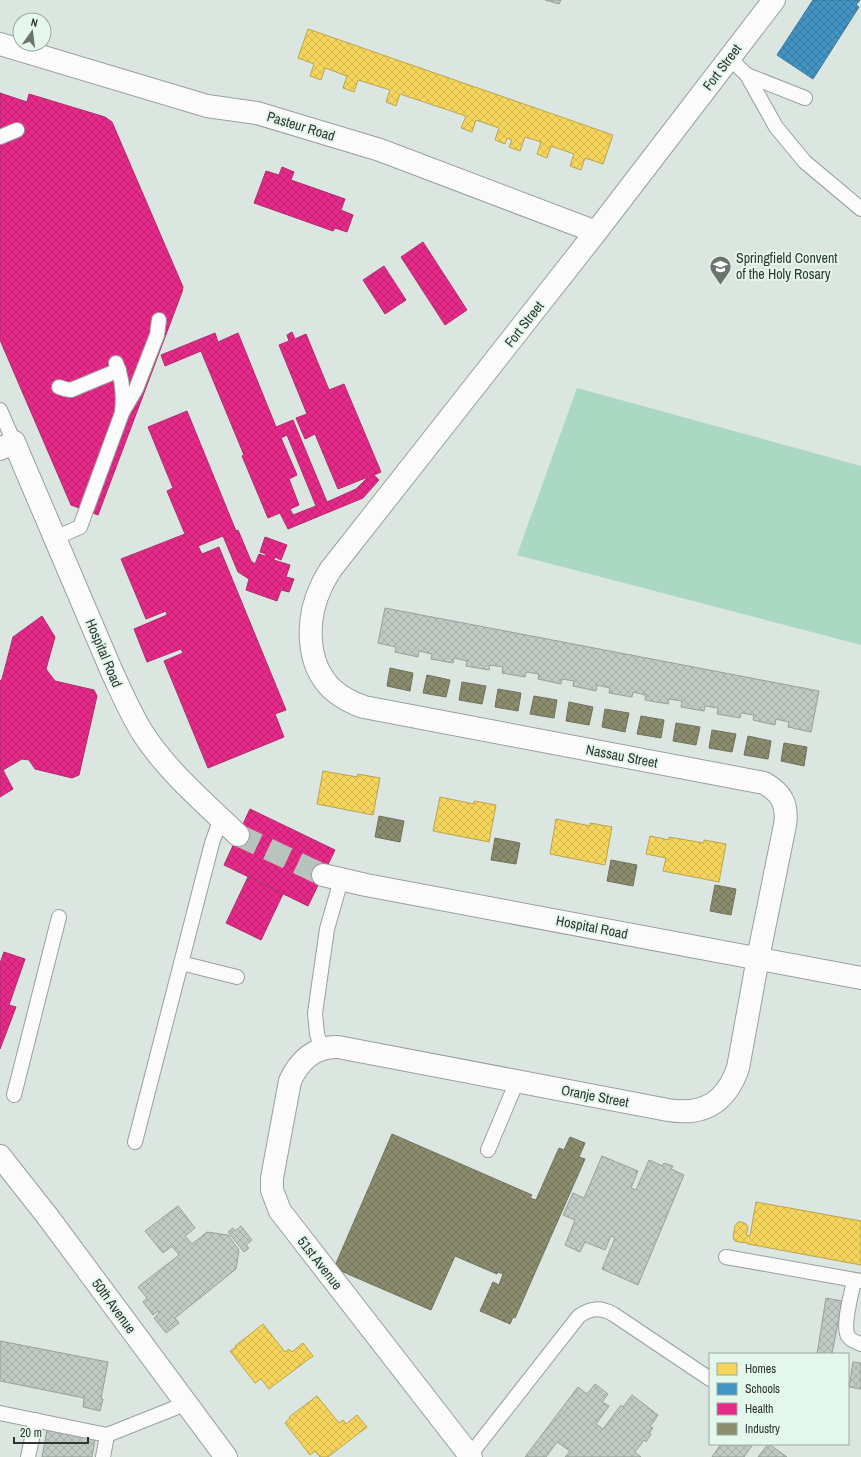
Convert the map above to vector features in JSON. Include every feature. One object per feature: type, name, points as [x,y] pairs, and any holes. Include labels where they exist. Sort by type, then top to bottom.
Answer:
[{"type":"street","name":"Fort Street","points":[[314,661],[311,621],[321,585],[331,569],[596,232],[774,0]]},
{"type":"street","name":"Pasteur Road","points":[[0,44],[207,106],[257,113],[380,150],[596,232]]},
{"type":"street","name":"Hospital Road","points":[[7,445],[55,538],[128,707],[144,734],[161,758],[202,801],[238,835]]},
{"type":"street","name":"Nassau Street","points":[[314,661],[331,688],[352,703],[364,707],[754,781],[764,783],[773,788],[782,801],[786,815],[758,958]]},
{"type":"street","name":"Hospital Road","points":[[332,878],[366,886],[861,978]]},
{"type":"street","name":"Oranje Street","points":[[322,1049],[338,1047],[674,1111],[693,1111],[706,1108],[717,1102],[734,1081],[758,958]]},
{"type":"street","name":"51st Avenue","points":[[322,1049],[311,1054],[301,1062],[294,1071],[290,1081],[272,1178],[272,1190],[275,1202],[286,1220],[471,1456]]},
{"type":"street","name":"50th Avenue","points":[[0,1156],[53,1224],[226,1457]]},
{"type":"lane","points":[[730,58],[747,75],[776,127],[805,162],[861,209]]},
{"type":"lane","points":[[747,75],[805,98]]},
{"type":"lane","points":[[0,137],[16,130]]},
{"type":"lane","points":[[55,538],[80,527],[122,413],[130,402],[136,389],[157,335],[159,320]]},
{"type":"lane","points":[[59,387],[71,390],[118,367],[123,393],[122,413]]},
{"type":"lane","points":[[0,410],[7,445]]},
{"type":"lane","points":[[135,1142],[212,843],[221,818]]},
{"type":"lane","points":[[322,1049],[317,1034],[315,1013],[327,929],[332,878]]},
{"type":"lane","points":[[14,1096],[60,917]]},
{"type":"lane","points":[[181,963],[237,977]]},
{"type":"lane","points":[[488,1150],[517,1081]]},
{"type":"lane","points":[[726,1257],[858,1280],[846,1326],[849,1337],[854,1342],[861,1344]]},
{"type":"lane","points":[[471,1456],[578,1316],[591,1309],[606,1310],[613,1314],[709,1378]]},
{"type":"lane","points":[[0,1413],[107,1435],[186,1404]]},
{"type":"lane","points":[[28,1457],[36,1420]]},
{"type":"lane","points":[[103,1457],[107,1435]]},
{"type":"green space","points":[[577,388],[861,466],[861,645],[517,555]]},
{"type":"building: Homes","points":[[308,29],[613,135],[603,164],[585,158],[581,170],[570,166],[574,154],[551,146],[547,158],[537,154],[541,142],[525,137],[520,151],[509,147],[512,140],[507,138],[505,144],[495,140],[499,128],[476,120],[472,132],[461,128],[466,116],[400,94],[396,106],[386,102],[390,90],[358,80],[354,92],[343,88],[347,76],[325,68],[321,80],[310,76],[314,64],[298,58]]},
{"type":"building: Homes","points":[[323,771],[357,777],[358,774],[380,778],[373,815],[317,804]]},
{"type":"building: Homes","points":[[440,797],[474,804],[474,801],[496,805],[489,842],[433,831]]},
{"type":"building: Homes","points":[[556,819],[590,826],[590,823],[612,827],[605,865],[550,854]]},
{"type":"building: Homes","points":[[650,836],[669,840],[669,837],[704,843],[704,840],[726,844],[719,882],[663,871],[666,858],[646,854]]},
{"type":"building: Homes","points":[[756,1202],[861,1221],[861,1265],[735,1241],[733,1237],[735,1226],[738,1222],[746,1224],[748,1228],[746,1235],[750,1236]]},
{"type":"building: Homes","points":[[263,1324],[285,1352],[289,1349],[292,1352],[303,1343],[313,1356],[269,1389],[261,1379],[255,1383],[230,1351]]},
{"type":"building: Homes","points":[[317,1396],[339,1423],[343,1420],[346,1424],[357,1415],[367,1427],[328,1457],[320,1457],[315,1451],[310,1455],[285,1423],[290,1418],[289,1417]]},
{"type":"building: Schools","points":[[813,0],[860,0],[856,5],[859,7],[813,79],[777,55]]},
{"type":"building: Health","points":[[0,93],[27,102],[29,94],[105,117],[112,122],[183,287],[98,515],[71,505],[0,340]]},
{"type":"building: Health","points":[[282,167],[294,172],[291,180],[345,199],[341,210],[353,215],[347,232],[335,228],[333,231],[254,203],[266,171],[279,175]]},
{"type":"building: Health","points":[[423,242],[467,310],[445,325],[401,257]]},
{"type":"building: Health","points":[[384,266],[406,300],[385,314],[363,280]]},
{"type":"building: Health","points":[[292,332],[295,339],[306,334],[329,390],[344,384],[381,472],[374,475],[379,480],[363,498],[288,529],[280,513],[268,518],[201,351],[165,366],[161,355],[215,333],[218,342],[238,333],[276,427],[293,420],[327,502],[356,489],[368,477],[338,489],[315,434],[305,439],[296,418],[307,414],[279,345],[289,341],[287,335]],"holes":[[[287,435],[316,506],[293,515],[290,509],[299,505],[289,479],[297,475],[281,438]]]},
{"type":"building: Health","points":[[187,411],[236,531],[238,530],[251,561],[255,564],[259,554],[265,556],[266,554],[260,552],[265,537],[287,545],[281,560],[275,557],[274,560],[290,565],[286,577],[294,579],[289,592],[281,590],[277,601],[246,590],[249,579],[238,572],[223,536],[198,546],[202,554],[219,547],[286,710],[275,714],[284,737],[208,768],[164,661],[183,653],[181,649],[147,662],[134,629],[167,615],[166,611],[146,619],[121,559],[185,534],[167,491],[173,488],[148,427]]},
{"type":"building: Health","points":[[42,616],[55,637],[46,669],[55,681],[94,690],[97,696],[79,775],[72,778],[35,769],[29,760],[22,759],[3,770],[13,789],[0,797],[0,681],[2,679],[13,637]]},
{"type":"building: Health","points":[[250,809],[335,850],[308,906],[224,865]]},
{"type":"building: Health","points":[[248,877],[283,894],[261,940],[226,923]]},
{"type":"building: Health","points":[[4,952],[25,959],[9,1005],[16,1007],[0,1049],[0,963]]},
{"type":"building: Industry","points":[[390,668],[413,673],[410,691],[387,686]]},
{"type":"building: Industry","points":[[427,675],[450,680],[446,697],[423,693]]},
{"type":"building: Industry","points":[[462,682],[486,686],[482,704],[459,700]]},
{"type":"building: Industry","points":[[498,689],[521,693],[518,711],[495,707]]},
{"type":"building: Industry","points":[[534,696],[557,700],[554,718],[530,714]]},
{"type":"building: Industry","points":[[569,702],[593,707],[589,725],[566,721]]},
{"type":"building: Industry","points":[[605,709],[629,713],[625,732],[602,727]]},
{"type":"building: Industry","points":[[641,716],[664,720],[661,738],[637,734]]},
{"type":"building: Industry","points":[[676,723],[700,727],[696,745],[673,741]]},
{"type":"building: Industry","points":[[712,730],[736,734],[732,752],[709,748]]},
{"type":"building: Industry","points":[[748,736],[771,741],[768,759],[744,755]]},
{"type":"building: Industry","points":[[784,743],[807,747],[804,766],[781,761]]},
{"type":"building: Industry","points":[[379,816],[404,821],[400,842],[375,837]]},
{"type":"building: Industry","points":[[495,838],[520,843],[516,864],[491,860]]},
{"type":"building: Industry","points":[[611,860],[637,865],[633,886],[607,881]]},
{"type":"building: Industry","points":[[715,885],[736,889],[731,915],[710,911]]},
{"type":"building: Industry","points":[[392,1134],[532,1195],[530,1198],[536,1200],[559,1148],[564,1150],[570,1137],[585,1143],[579,1157],[585,1159],[515,1318],[513,1317],[510,1324],[480,1311],[493,1282],[499,1285],[503,1274],[498,1272],[497,1274],[455,1256],[431,1310],[334,1268]]},
{"type":"building: Other","points":[[545,0],[561,0],[559,4]]},
{"type":"building: Other","points":[[385,608],[819,691],[811,732],[788,727],[789,722],[776,719],[775,725],[753,720],[754,715],[741,713],[740,718],[717,714],[718,708],[705,706],[704,711],[681,707],[682,701],[669,699],[668,704],[645,700],[646,695],[633,692],[632,697],[609,693],[610,688],[597,685],[596,691],[573,686],[574,681],[562,679],[561,684],[538,679],[539,674],[526,672],[525,677],[502,673],[503,667],[490,665],[489,670],[466,666],[467,661],[454,658],[453,663],[431,659],[432,654],[419,651],[418,657],[395,652],[396,647],[378,643]]},
{"type":"building: Other","points":[[602,1156],[638,1171],[631,1188],[636,1190],[649,1160],[663,1166],[664,1163],[673,1166],[671,1169],[684,1175],[638,1285],[602,1269],[615,1238],[611,1236],[605,1250],[585,1242],[580,1252],[565,1245],[575,1220],[563,1215],[573,1193],[584,1198]]},
{"type":"building: Other","points":[[178,1206],[195,1228],[185,1236],[192,1244],[207,1232],[228,1235],[239,1250],[236,1269],[175,1318],[179,1323],[166,1333],[154,1318],[159,1313],[158,1311],[153,1315],[143,1302],[147,1298],[138,1287],[179,1255],[172,1246],[163,1253],[145,1231]]},
{"type":"building: Other","points":[[241,1226],[252,1240],[246,1245],[249,1248],[244,1252],[228,1232],[233,1228],[235,1231]]},
{"type":"building: Other","points":[[826,1298],[842,1301],[832,1353],[817,1353]]},
{"type":"building: Other","points":[[0,1341],[108,1362],[100,1411],[83,1407],[84,1398],[0,1381]]},
{"type":"building: Other","points":[[853,1362],[861,1363],[861,1389],[849,1387]]},
{"type":"building: Other","points":[[595,1384],[608,1394],[602,1402],[609,1406],[596,1424],[603,1429],[621,1405],[623,1407],[632,1395],[658,1415],[650,1427],[653,1428],[649,1433],[651,1434],[646,1442],[644,1440],[635,1452],[641,1457],[565,1457],[570,1451],[557,1442],[546,1457],[525,1457],[578,1387],[587,1394]]},
{"type":"building: Other","points":[[47,1430],[95,1440],[92,1457],[42,1457]]},
{"type":"building: Other","points":[[720,1445],[752,1445],[744,1457],[712,1457]]},
{"type":"building: Other","points":[[767,1445],[770,1445],[787,1457],[758,1457]]},
{"type":"tunnel","points":[[238,835],[323,875]]},
{"type":"place","name":"Springfield Convent of the Holy Rosary","points":[[721,286]]}]
